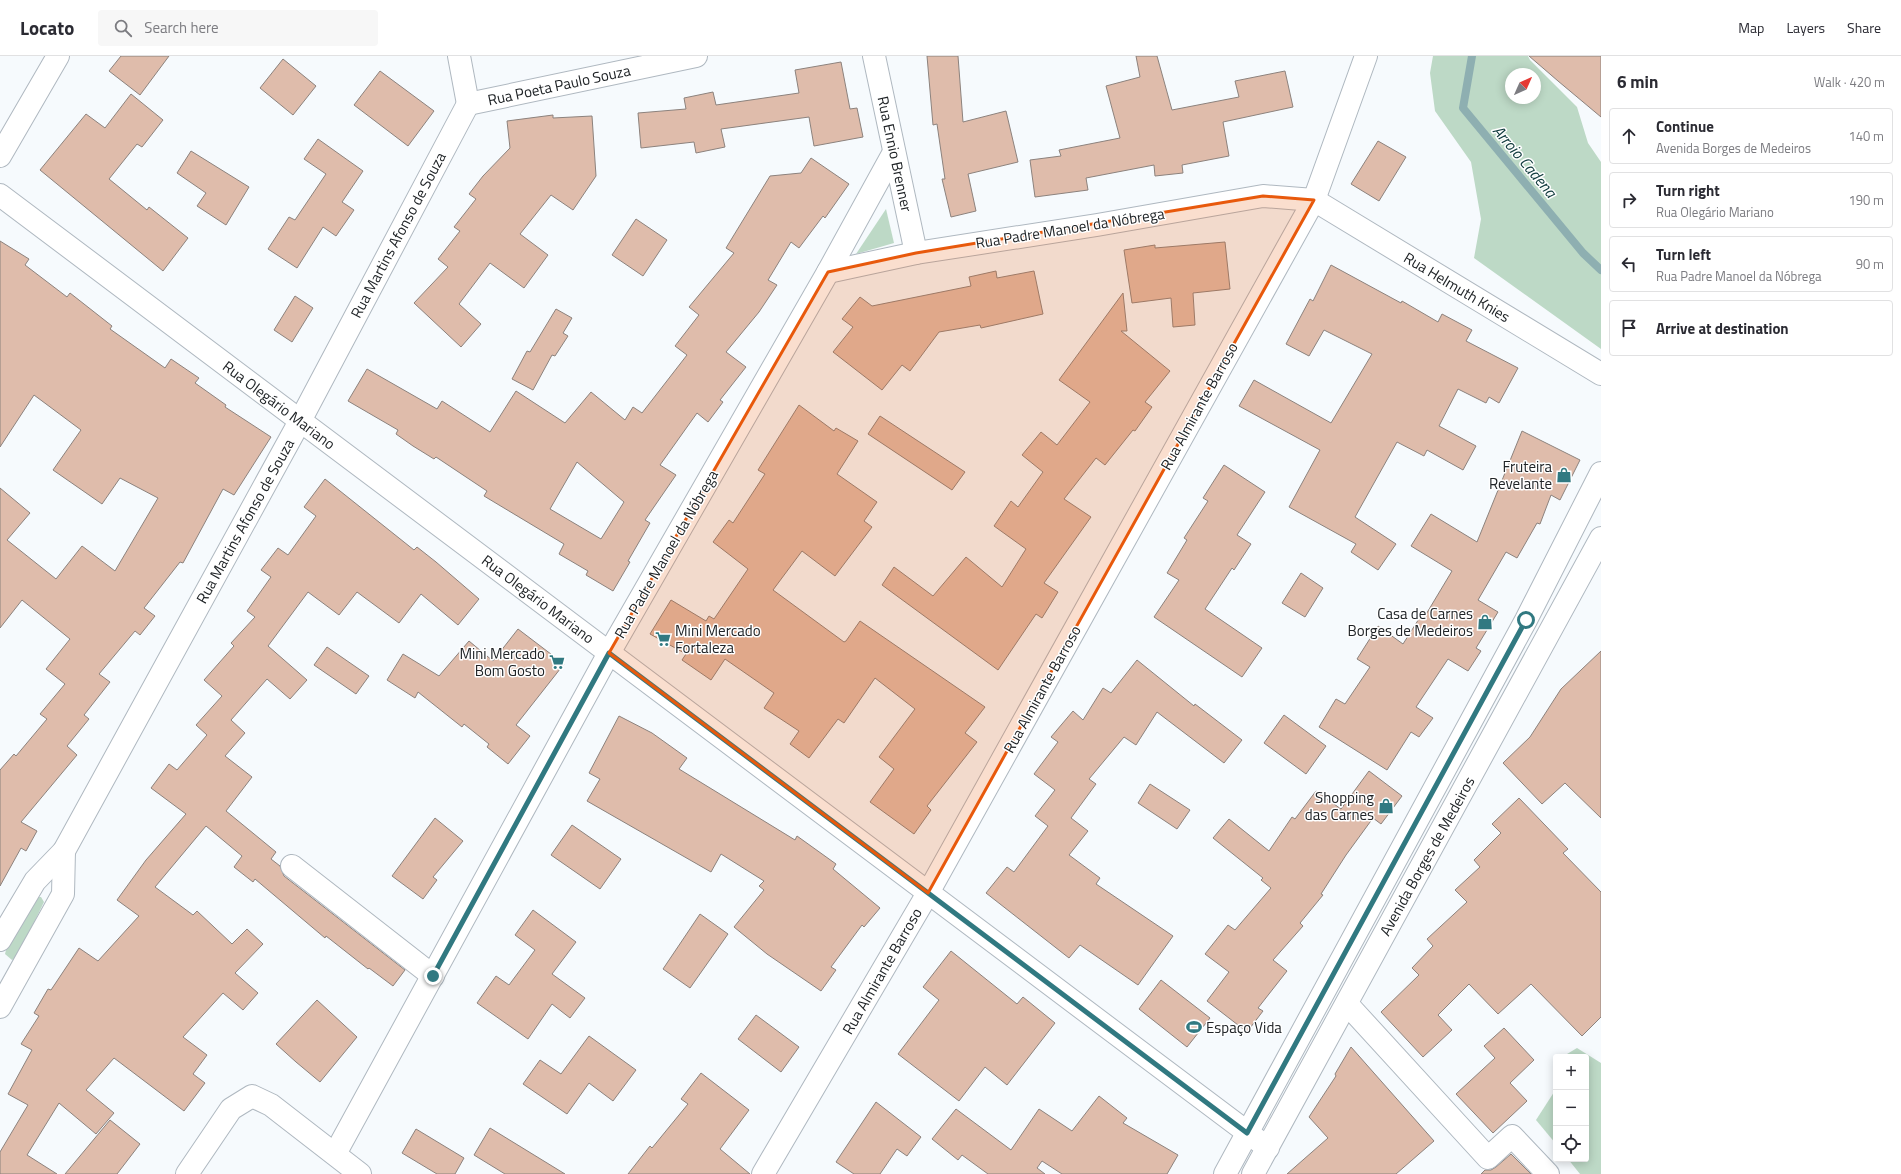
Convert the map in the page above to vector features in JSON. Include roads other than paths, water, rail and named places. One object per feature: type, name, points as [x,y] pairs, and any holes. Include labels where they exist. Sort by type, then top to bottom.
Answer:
[{"type":"street","points":[[0,156],[58,56]]},
{"type":"street","points":[[459,56],[468,104]]},
{"type":"street","name":"Rua Poeta Paulo Souza","points":[[468,104],[696,56]]},
{"type":"street","name":"Rua Ennio Brenner","points":[[874,56],[916,253]]},
{"type":"street","name":"Rua Almirante Barroso","points":[[763,1174],[928,893],[1314,200],[1366,56]]},
{"type":"street","name":"Rua Martins Afonso de Souza","points":[[0,940],[35,881],[64,851],[300,421],[468,104]]},
{"type":"street","name":"Rua Padre Manoel da Nóbrega","points":[[335,1154],[609,653],[828,272],[894,152]]},
{"type":"street","name":"Rua Olegário Mariano","points":[[0,195],[1268,1148]]},
{"type":"street","name":"Rua Padre Manoel da Nóbrega","points":[[828,272],[916,253],[1097,225],[1263,196],[1314,200]]},
{"type":"street","name":"Rua Helmuth Knies","points":[[1314,200],[1601,374]]},
{"type":"street","name":"Avenida Borges de Medeiros","points":[[1225,1174],[1526,620],[1601,473]]},
{"type":"street","name":"Avenida Borges de Medeiros","points":[[1253,1174],[1601,538]]},
{"type":"street","name":"Rua Martins Afonso de Souza","points":[[3,991],[63,894],[64,851]]},
{"type":"street","points":[[292,866],[433,976]]},
{"type":"street","points":[[1347,1004],[1488,1158],[1512,1136],[1548,1174]]},
{"type":"street","points":[[188,1174],[231,1109],[252,1096],[272,1104],[360,1174]]},
{"type":"waterway","name":"Arroio Cadena","points":[[1472,56],[1463,108],[1583,253],[1601,270]]},
{"type":"place","name":"Fruteira Revelante","points":[[1564,475]]},
{"type":"place","name":"Casa de Carnes Borges de Medeiros","points":[[1485,622]]},
{"type":"place","name":"Mini Mercado Fortaleza","points":[[663,639]]},
{"type":"place","name":"Mini Mercado Bom Gosto","points":[[557,662]]},
{"type":"place","name":"Shopping das Carnes","points":[[1386,806]]},
{"type":"place","name":"Espaço Vida","points":[[1194,1027]]}]
